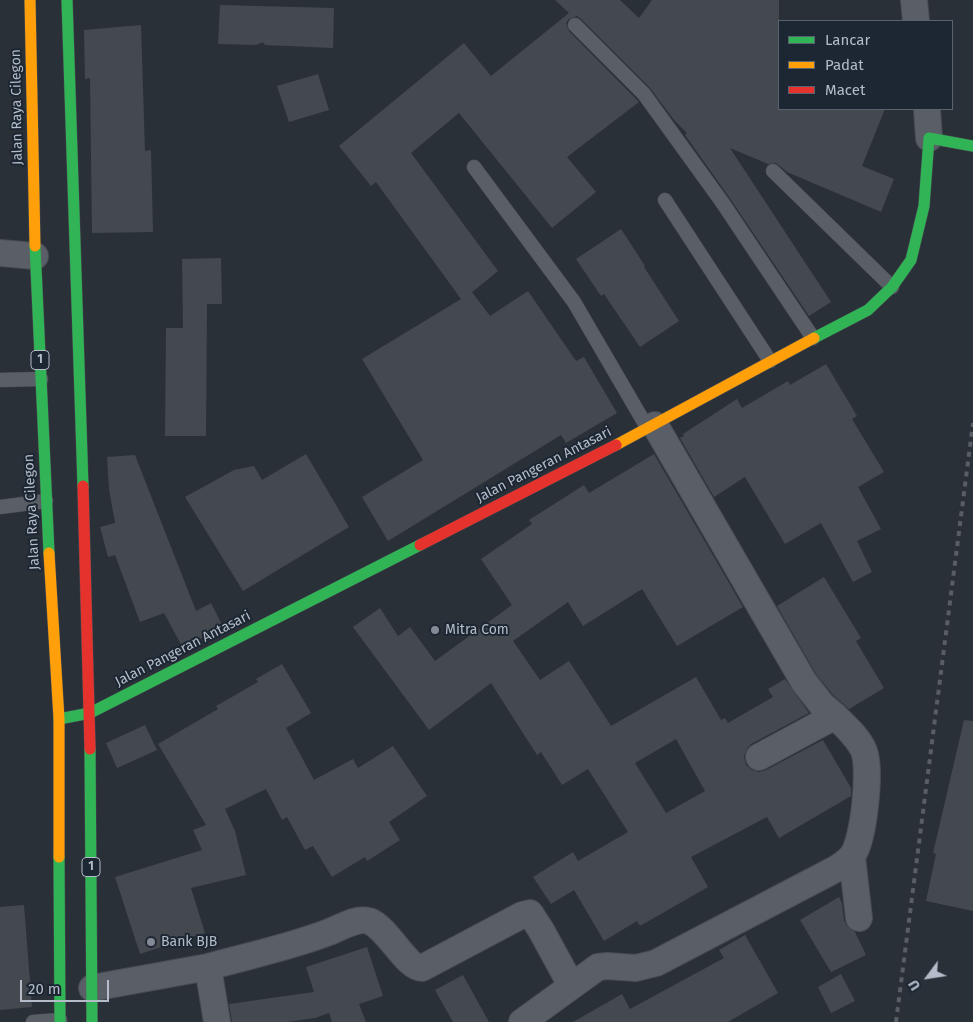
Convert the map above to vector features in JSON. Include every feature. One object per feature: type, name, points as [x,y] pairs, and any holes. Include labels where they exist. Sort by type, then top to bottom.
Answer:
[{"type":"main road","name":"Jalan Raya Cilegon","points":[[30,0],[35,256],[46,501],[59,719],[60,1021]]},
{"type":"main road","name":"1","points":[[67,0],[90,713],[92,1022]]},
{"type":"main road","name":"Jalan Pangeran Antasari","points":[[59,719],[90,713],[652,427],[770,361],[868,310],[892,287],[911,260],[924,206],[929,138]]},
{"type":"main road","points":[[929,138],[973,146]]},
{"type":"street","points":[[914,0],[916,20]]},
{"type":"street","points":[[927,110],[929,138]]},
{"type":"street","points":[[0,253],[35,256]]},
{"type":"street","points":[[522,1022],[598,967],[636,968],[656,963],[823,876],[852,857],[861,830],[865,807],[867,763],[864,751],[858,740],[822,705],[804,682],[652,427]]},
{"type":"street","points":[[759,757],[835,716]]},
{"type":"street","points":[[852,857],[859,918]]},
{"type":"street","points":[[92,988],[208,967],[326,933],[362,920],[369,921],[382,929],[410,961],[420,968],[530,913],[542,930],[571,985]]},
{"type":"street","points":[[208,967],[217,1022]]},
{"type":"lane","points":[[575,26],[644,94],[722,202],[813,338]]},
{"type":"lane","points":[[474,167],[574,302],[652,427]]},
{"type":"lane","points":[[773,171],[892,287]]},
{"type":"lane","points":[[665,200],[770,361]]},
{"type":"lane","points":[[0,380],[41,379]]},
{"type":"lane","points":[[0,507],[46,501]]},
{"type":"lane","points":[[33,1022],[60,1021]]},
{"type":"building","points":[[555,0],[620,0],[639,18],[652,0],[779,0],[778,110],[885,110],[862,166],[894,179],[881,212],[787,172],[776,163],[768,164],[730,148],[831,302],[809,316],[685,135],[687,133],[674,120],[650,88],[581,19],[577,16],[569,19],[566,23],[569,31],[639,102],[567,157],[596,192],[552,228],[459,113],[411,153],[498,271],[472,292],[490,316],[528,291],[576,361],[584,357],[617,413],[566,443],[561,435],[388,541],[362,497],[423,460],[362,359],[461,299],[376,182],[371,186],[339,146],[464,43],[491,76],[569,13]]},
{"type":"building","points":[[220,5],[334,8],[333,48],[265,45],[263,42],[256,45],[218,44]]},
{"type":"building","points":[[141,25],[145,151],[151,150],[153,232],[92,233],[90,78],[85,79],[84,30]]},
{"type":"building","points":[[318,74],[329,110],[289,122],[277,86]]},
{"type":"building","points":[[621,229],[679,321],[640,347],[604,294],[601,296],[576,259]]},
{"type":"building","points":[[221,258],[222,304],[207,304],[206,436],[165,436],[166,328],[183,328],[182,259]]},
{"type":"building","points":[[826,364],[857,416],[852,419],[884,472],[858,487],[881,529],[857,541],[872,572],[853,582],[821,523],[785,544],[745,477],[714,497],[680,438],[684,436],[683,434],[737,399],[742,408],[788,381],[790,385]]},
{"type":"building","points":[[306,454],[349,527],[243,591],[185,497],[234,470],[254,466],[262,480]]},
{"type":"building","points":[[654,454],[743,607],[677,646],[642,589],[583,626],[568,602],[513,641],[540,680],[569,661],[611,726],[696,677],[721,720],[725,718],[728,723],[773,697],[768,689],[785,679],[809,713],[751,744],[744,756],[746,765],[752,770],[759,772],[766,770],[823,740],[851,788],[851,796],[779,838],[767,817],[691,857],[708,887],[640,926],[637,921],[604,941],[574,890],[551,904],[533,877],[573,852],[578,861],[628,832],[588,769],[562,785],[541,752],[537,755],[491,683],[429,730],[353,627],[380,608],[398,636],[410,627],[435,661],[512,605],[481,559],[532,524],[529,520],[584,485],[589,493]],"holes":[[[676,739],[705,791],[666,813],[635,763]]]},
{"type":"building","points":[[135,455],[196,611],[211,603],[223,627],[183,648],[164,613],[140,622],[115,555],[108,557],[100,527],[115,523],[109,489],[107,457]]},
{"type":"building","points":[[824,577],[861,638],[856,641],[884,688],[849,709],[833,695],[816,674],[777,606]]},
{"type":"building","points":[[282,664],[311,713],[286,728],[314,780],[353,759],[358,768],[393,746],[427,796],[389,822],[400,840],[367,861],[365,857],[332,877],[313,846],[305,850],[287,817],[282,820],[266,789],[225,809],[235,831],[246,875],[191,888],[205,933],[140,954],[115,877],[202,850],[193,830],[206,825],[158,744],[218,709],[216,706],[258,682],[256,679]]},
{"type":"building","points":[[964,720],[973,721],[973,911],[926,901],[936,854],[933,853]]},
{"type":"building","points":[[145,725],[157,750],[117,768],[106,743]]},
{"type":"building","points":[[839,897],[842,903],[844,920],[847,926],[855,932],[866,955],[831,972],[800,920]]},
{"type":"building","points":[[24,905],[32,1007],[0,1010],[0,907]]},
{"type":"building","points":[[745,935],[778,993],[728,1022],[573,1022],[622,994],[630,1009],[724,958],[719,950]]},
{"type":"building","points":[[367,947],[383,996],[359,1004],[366,1022],[332,1022],[329,1013],[315,1018],[287,1022],[232,1022],[229,1004],[314,992],[306,967]]},
{"type":"building","points":[[841,974],[855,1001],[831,1013],[818,987]]},
{"type":"building","points":[[463,975],[489,1022],[453,1022],[435,990]]},
{"type":"railway","points":[[896,1022],[973,423]]},
{"type":"traffic: fast","points":[[67,0],[83,486]]},
{"type":"traffic: fast","points":[[814,338],[868,310],[892,287],[911,260],[924,206],[929,138],[973,146]]},
{"type":"traffic: fast","points":[[35,246],[49,553]]},
{"type":"traffic: fast","points":[[59,719],[90,713],[420,545]]},
{"type":"traffic: fast","points":[[90,749],[92,1022]]},
{"type":"traffic: fast","points":[[59,857],[60,1022]]},
{"type":"traffic: slow","points":[[30,0],[35,246]]},
{"type":"traffic: slow","points":[[616,445],[814,338]]},
{"type":"traffic: slow","points":[[49,553],[59,719],[59,857]]},
{"type":"traffic: jam","points":[[420,545],[616,445]]},
{"type":"traffic: jam","points":[[83,486],[90,749]]},
{"type":"place","name":"Mitra Com","points":[[435,630]]},
{"type":"place","name":"Bank BJB","points":[[151,942]]}]
